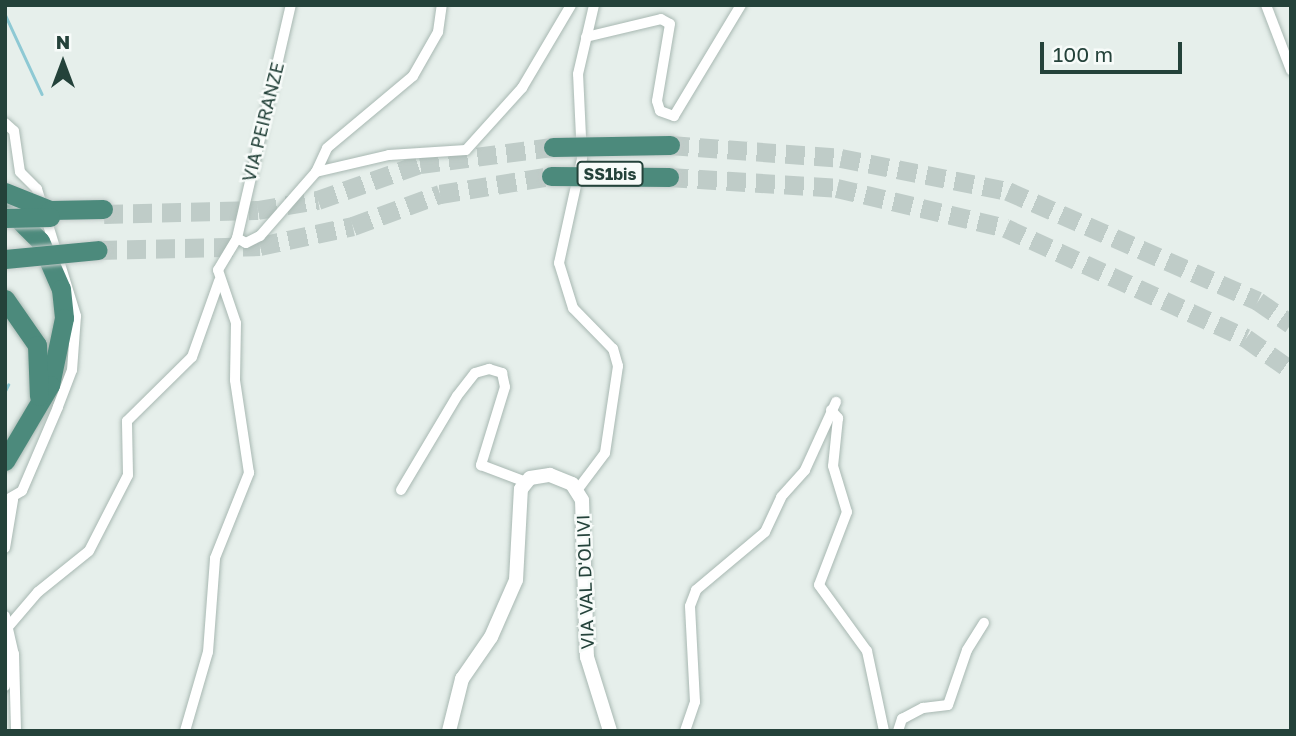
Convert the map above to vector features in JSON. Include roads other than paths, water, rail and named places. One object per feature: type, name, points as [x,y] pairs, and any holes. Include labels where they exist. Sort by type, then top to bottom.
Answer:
[{"type":"highway","name":"SS1bis","points":[[553,147],[670,145]]},
{"type":"highway","name":"SS1bis","points":[[551,176],[669,177]]},
{"type":"highway","points":[[5,192],[50,210],[104,212],[5,218]]},
{"type":"highway","points":[[5,206],[40,241],[61,289],[61,349],[35,411],[5,461]]},
{"type":"highway","points":[[5,249],[99,250],[5,259]]},
{"type":"highway","points":[[5,299],[37,345],[35,411]]},
{"type":"street","name":"VIA PEIRANZE","points":[[7,621],[89,551],[128,475],[127,421],[192,357],[219,281],[219,263],[237,238],[291,5]]},
{"type":"street","points":[[237,238],[246,243],[260,236],[316,172],[327,148],[413,76],[438,33],[442,5]]},
{"type":"street","points":[[316,172],[388,155],[466,150],[522,88],[571,5]]},
{"type":"street","points":[[578,489],[605,453],[618,366],[613,349],[573,308],[559,263],[582,158],[577,94],[594,5]]},
{"type":"street","points":[[586,37],[661,19],[670,24],[657,101],[660,111],[674,116],[741,5]]},
{"type":"street","points":[[1266,5],[1291,70]]},
{"type":"street","points":[[5,123],[14,131],[20,172],[37,189],[76,316],[72,370],[9,501],[5,548]]},
{"type":"street","points":[[185,731],[208,652],[215,558],[249,473],[235,380],[236,323],[219,281]]},
{"type":"street","name":"VIA VAL D'OLIVI","points":[[401,490],[457,396],[475,373],[489,369],[502,373],[505,387],[481,465],[526,482],[550,475],[578,489],[587,657],[610,731]]},
{"type":"street","points":[[685,731],[695,702],[690,606],[696,590],[765,532],[781,497],[805,470],[834,406],[838,418],[833,466],[847,512],[819,585],[867,651],[884,731]]},
{"type":"street","points":[[449,731],[461,680],[491,637],[516,580],[518,500],[526,482]]},
{"type":"street","points":[[5,686],[7,621]]},
{"type":"street","points":[[7,621],[16,731]]},
{"type":"street","points":[[898,731],[902,719],[923,708],[948,705],[967,650],[984,623]]},
{"type":"waterway","points":[[5,14],[42,94]]},
{"type":"waterway","points":[[5,391],[8,385]]},
{"type":"tunnel","points":[[670,145],[841,158],[1008,191],[1258,301],[1291,324]]},
{"type":"tunnel","points":[[104,214],[258,210],[318,200],[420,164],[553,147]]},
{"type":"tunnel","points":[[98,250],[260,246],[353,226],[440,194],[551,176]]},
{"type":"tunnel","points":[[669,177],[837,188],[1006,228],[1246,338],[1291,370]]}]
